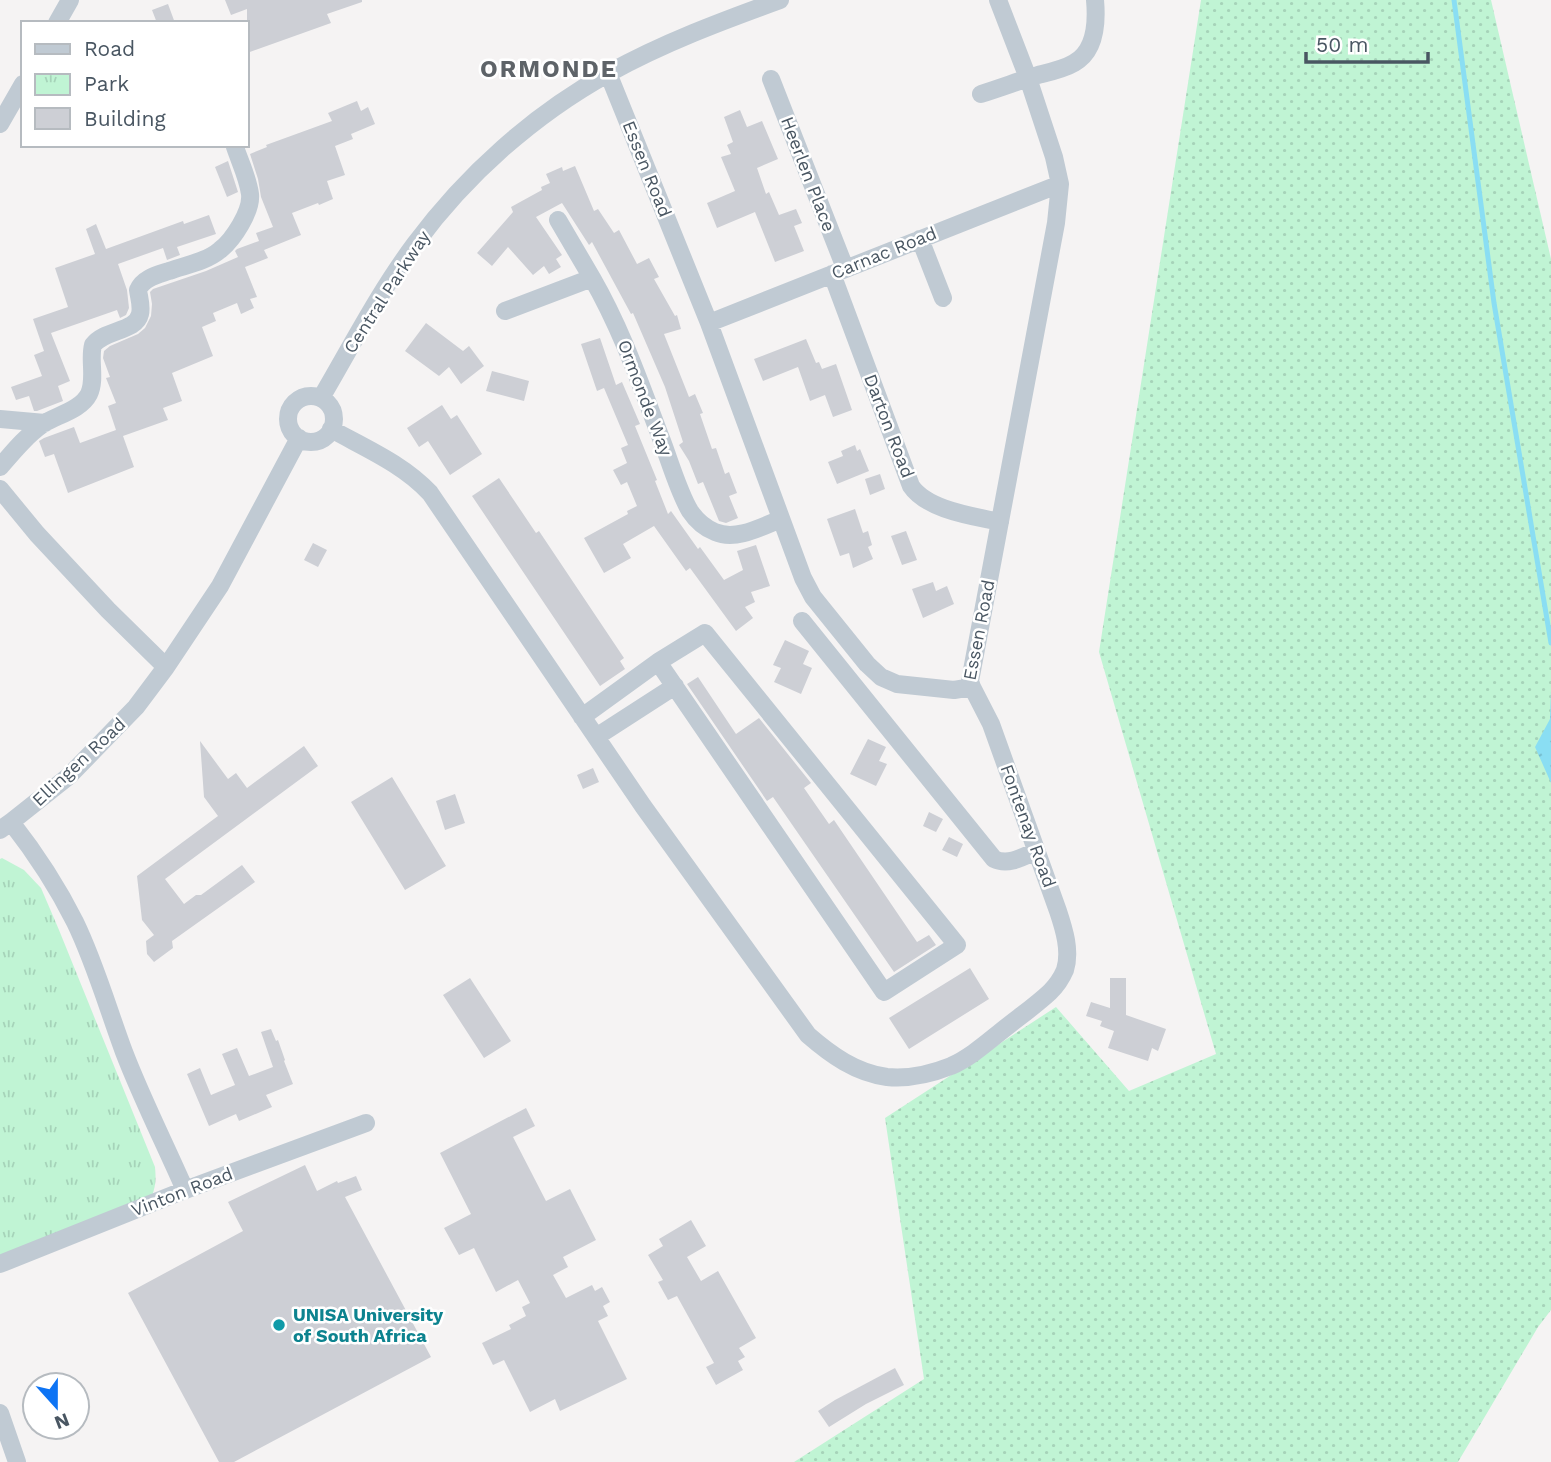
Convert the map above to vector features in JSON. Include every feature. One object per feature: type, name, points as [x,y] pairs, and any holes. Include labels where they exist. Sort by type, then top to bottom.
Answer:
[{"type":"street","points":[[58,21],[70,0]]},
{"type":"street","name":"Central Parkway","points":[[321,398],[414,245],[450,201],[512,140],[548,112],[608,74],[666,45],[780,0]]},
{"type":"street","name":"Essen Road","points":[[608,74],[709,323],[795,559],[813,597],[867,664],[881,677],[897,684],[954,690],[972,687],[970,681],[1056,223],[1060,184],[1028,78],[998,0]]},
{"type":"street","points":[[981,94],[1069,66],[1083,57],[1093,40],[1097,16],[1095,0]]},
{"type":"street","name":"Heerlen Place","points":[[771,79],[838,271]]},
{"type":"street","points":[[0,124],[21,87]]},
{"type":"street","points":[[0,467],[45,423],[87,397],[92,382],[93,345],[100,337],[127,328],[140,317],[138,290],[142,282],[152,276],[205,259],[220,250],[244,221],[251,197],[235,147]]},
{"type":"street","name":"Carnac Road","points":[[709,323],[1060,184]]},
{"type":"street","name":"Ormonde Way","points":[[558,220],[604,300],[628,349],[691,512],[707,528],[727,535],[751,531],[782,519]]},
{"type":"street","points":[[920,239],[943,298]]},
{"type":"street","name":"Darton Road","points":[[838,271],[911,486],[916,493],[944,508],[1000,522]]},
{"type":"street","points":[[505,312],[592,278]]},
{"type":"street","points":[[314,396],[321,398],[331,408],[331,429],[320,439],[313,441],[299,438],[289,426],[289,411],[299,399],[314,396]]},
{"type":"street","points":[[0,419],[45,423]]},
{"type":"street","points":[[331,429],[404,470],[430,493],[596,737],[675,686]]},
{"type":"street","points":[[0,489],[43,541],[107,610],[166,667],[220,586],[299,438]]},
{"type":"street","points":[[802,621],[994,859],[1006,862],[1036,851]]},
{"type":"street","points":[[582,717],[658,662],[705,633],[957,945],[884,992],[658,662]]},
{"type":"street","name":"Ellingen Road","points":[[166,667],[136,708],[69,776],[6,826],[45,868],[76,924],[125,1054],[185,1190]]},
{"type":"street","name":"Fontenay Road","points":[[596,737],[808,1035],[862,1072],[888,1077],[910,1077],[950,1066],[973,1054],[1052,990],[1065,970],[1065,933],[991,724],[972,687]]},
{"type":"street","name":"Vinton Road","points":[[0,1264],[185,1190],[366,1123]]},
{"type":"street","points":[[0,1413],[17,1462]]},
{"type":"green space","points":[[1201,0],[1491,0],[1551,259],[1551,1310],[1538,1327],[1458,1462],[794,1462],[924,1379],[885,1118],[1056,1007],[1129,1091],[1216,1054],[1099,652]]},
{"type":"green space","points":[[0,859],[24,870],[41,888],[155,1167],[156,1178],[152,1196],[0,1259]]},
{"type":"water","points":[[1551,690],[1551,783],[1535,747],[1550,719]]},
{"type":"building","points":[[225,0],[362,0],[327,14],[331,23],[248,53],[247,9],[231,15]]},
{"type":"building","points":[[168,4],[174,21],[156,21],[152,10]]},
{"type":"building","points":[[357,101],[361,111],[368,107],[375,124],[351,134],[353,139],[335,146],[345,175],[327,181],[333,199],[292,213],[301,235],[264,250],[268,258],[245,267],[257,297],[250,299],[254,308],[241,314],[237,303],[213,313],[216,321],[202,327],[213,356],[172,373],[182,401],[163,408],[168,420],[123,436],[134,467],[68,493],[54,454],[45,457],[39,441],[74,427],[80,443],[116,430],[108,406],[116,403],[106,378],[110,377],[103,358],[104,351],[145,328],[151,316],[150,292],[153,289],[238,257],[235,251],[237,249],[259,241],[256,233],[273,227],[261,197],[250,154],[267,147],[266,145],[332,121],[328,113]]},
{"type":"building","points":[[740,110],[747,127],[762,121],[778,159],[757,168],[766,194],[769,192],[779,215],[796,209],[802,223],[794,226],[804,251],[775,262],[755,212],[717,228],[707,203],[735,191],[721,157],[731,154],[727,145],[733,142],[724,117]]},
{"type":"building","points":[[228,161],[238,192],[227,197],[215,167]]},
{"type":"building","points":[[575,166],[594,211],[598,209],[614,233],[619,230],[637,264],[649,258],[659,277],[654,279],[675,316],[677,315],[681,329],[664,334],[689,397],[695,394],[703,413],[700,414],[712,449],[716,448],[725,474],[729,472],[737,493],[729,496],[738,518],[726,523],[719,521],[703,482],[698,484],[679,445],[683,442],[665,387],[633,313],[631,314],[592,242],[589,245],[562,203],[536,217],[562,255],[556,259],[561,267],[549,274],[544,266],[533,275],[508,247],[492,266],[477,253],[513,212],[511,207],[550,183],[546,174],[562,167],[563,171]]},
{"type":"building","points":[[209,215],[216,234],[177,247],[180,255],[167,260],[163,248],[118,264],[127,290],[129,308],[126,315],[120,318],[117,310],[51,333],[70,381],[58,386],[63,401],[34,411],[29,396],[16,400],[11,387],[42,376],[34,355],[44,351],[33,319],[68,307],[55,268],[95,254],[86,229],[96,224],[106,249],[183,221],[184,224]]},
{"type":"building","points":[[426,323],[463,351],[469,346],[484,366],[461,384],[449,367],[439,376],[405,351]]},
{"type":"building","points":[[600,338],[616,385],[622,382],[640,424],[635,426],[668,514],[671,511],[724,580],[743,570],[737,551],[756,545],[770,586],[751,592],[755,602],[745,607],[753,618],[736,631],[690,568],[686,571],[654,526],[623,544],[631,558],[604,573],[584,538],[628,514],[627,511],[637,506],[627,482],[621,485],[613,470],[627,463],[621,448],[628,445],[604,388],[597,391],[581,344]]},
{"type":"building","points":[[806,339],[816,363],[819,362],[822,369],[836,364],[852,410],[833,417],[825,395],[810,401],[798,367],[763,381],[754,359]]},
{"type":"building","points":[[492,371],[529,381],[524,401],[486,391]]},
{"type":"building","points":[[442,405],[451,419],[457,415],[482,454],[450,475],[428,441],[419,447],[407,428]]},
{"type":"building","points":[[855,445],[857,451],[860,449],[869,471],[837,484],[828,462],[843,456],[841,451]]},
{"type":"building","points":[[880,474],[885,489],[870,495],[865,479]]},
{"type":"building","points":[[499,478],[536,533],[539,531],[624,658],[620,661],[625,669],[600,686],[472,496]]},
{"type":"building","points":[[855,509],[863,533],[868,531],[872,545],[868,547],[873,559],[853,568],[849,553],[840,556],[827,519]]},
{"type":"building","points":[[906,531],[917,560],[902,565],[891,536]]},
{"type":"building","points":[[313,543],[327,550],[318,567],[304,560]]},
{"type":"building","points":[[933,582],[936,591],[947,586],[954,604],[923,618],[912,589]]},
{"type":"building","points":[[785,640],[809,651],[803,664],[812,668],[801,694],[774,682],[781,668],[773,665]]},
{"type":"building","points":[[698,677],[736,734],[759,718],[811,783],[804,788],[829,824],[834,820],[917,942],[929,935],[936,945],[894,972],[773,797],[767,801],[687,684]]},
{"type":"building","points":[[868,739],[886,747],[879,761],[887,764],[876,786],[850,774]]},
{"type":"building","points":[[200,741],[228,779],[236,773],[247,788],[304,746],[318,766],[165,879],[184,904],[242,865],[255,882],[172,941],[173,948],[154,962],[147,954],[146,941],[154,935],[142,920],[137,876],[218,816],[204,797]]},
{"type":"building","points":[[593,768],[599,782],[583,789],[577,775]]},
{"type":"building","points":[[392,777],[446,866],[405,890],[351,802]]},
{"type":"building","points":[[455,794],[465,823],[445,830],[436,801]]},
{"type":"building","points":[[929,812],[943,819],[936,832],[923,826]]},
{"type":"building","points":[[949,837],[963,844],[957,857],[942,850]]},
{"type":"building","points":[[970,968],[989,999],[909,1049],[889,1018]]},
{"type":"building","points":[[470,978],[511,1041],[484,1058],[443,995]]},
{"type":"building","points":[[1110,978],[1126,978],[1126,1015],[1166,1029],[1158,1051],[1152,1048],[1148,1061],[1108,1048],[1114,1031],[1100,1026],[1102,1021],[1086,1016],[1091,1002],[1110,1008]]},
{"type":"building","points":[[271,1029],[276,1041],[278,1040],[293,1084],[266,1095],[272,1107],[239,1121],[236,1114],[209,1126],[187,1074],[200,1068],[211,1095],[235,1085],[222,1054],[237,1048],[249,1076],[273,1067],[261,1032]]},
{"type":"building","points":[[526,1108],[535,1126],[513,1137],[546,1201],[570,1189],[596,1240],[563,1257],[568,1267],[553,1275],[566,1298],[592,1285],[595,1291],[602,1287],[610,1302],[603,1306],[608,1316],[598,1321],[627,1379],[560,1411],[555,1399],[530,1412],[504,1360],[493,1365],[482,1343],[511,1329],[509,1325],[526,1316],[522,1307],[530,1303],[518,1280],[496,1292],[474,1248],[459,1255],[444,1228],[471,1214],[440,1153]]},
{"type":"building","name":"UNISA University of South Africa","points":[[305,1165],[317,1191],[337,1181],[338,1183],[356,1176],[362,1190],[345,1197],[431,1357],[234,1462],[219,1462],[128,1293],[243,1231],[228,1202]]},
{"type":"building","points":[[691,1220],[706,1246],[687,1257],[701,1281],[718,1271],[756,1338],[739,1348],[745,1357],[738,1361],[743,1370],[716,1385],[706,1367],[714,1363],[677,1296],[668,1300],[658,1282],[663,1280],[648,1255],[663,1246],[659,1239]]},
{"type":"building","points":[[895,1368],[904,1385],[829,1427],[818,1411]]},
{"type":"waterway","points":[[1454,0],[1494,303],[1551,643]]},
{"type":"place","name":"UNISA University of South Africa","points":[[279,1325]]},
{"type":"district","name":"ORMONDE","points":[[549,69]]}]
